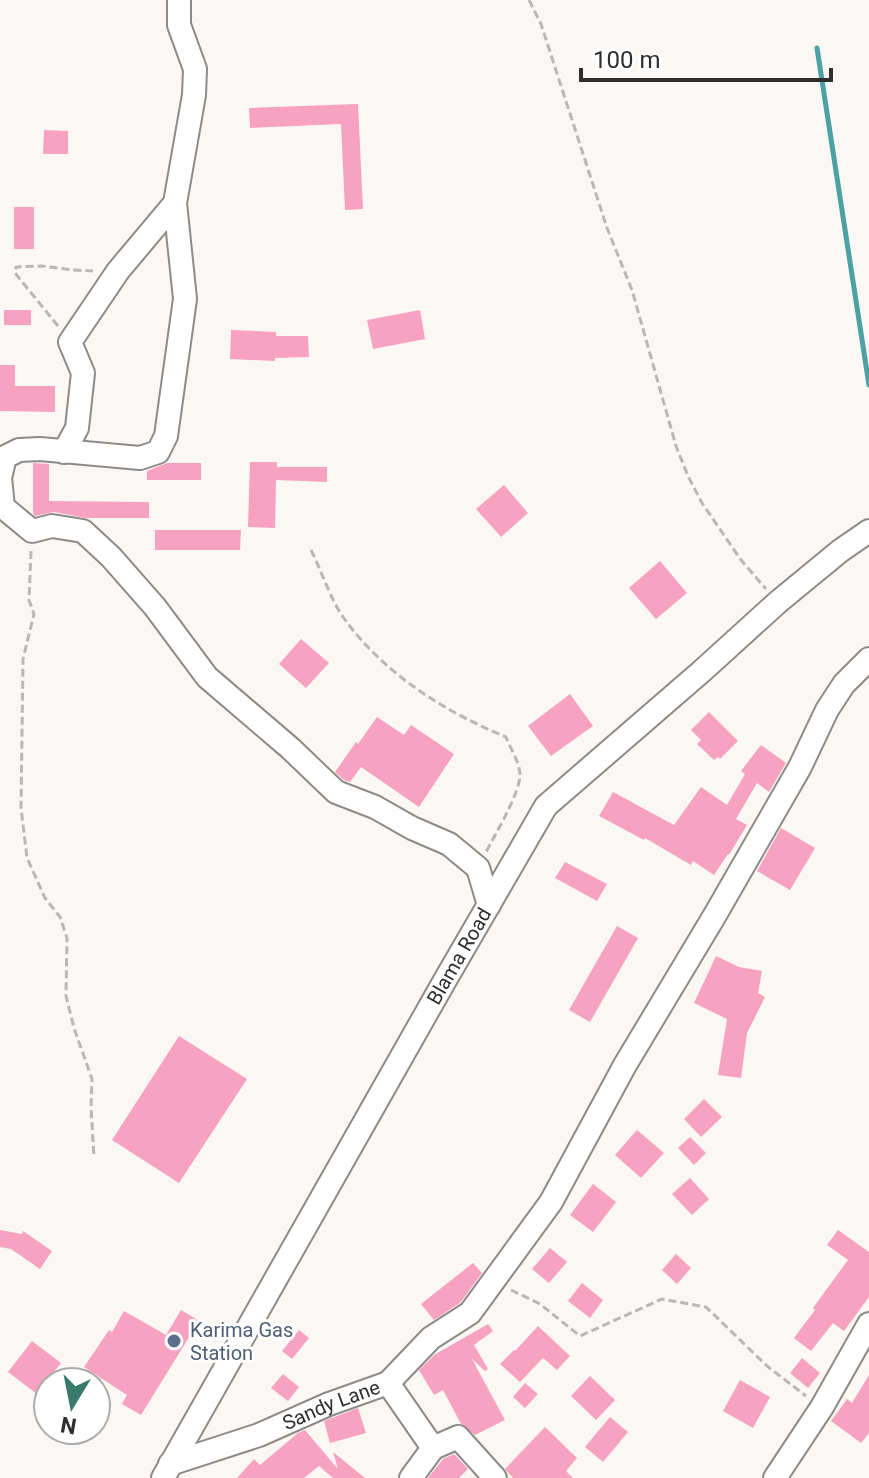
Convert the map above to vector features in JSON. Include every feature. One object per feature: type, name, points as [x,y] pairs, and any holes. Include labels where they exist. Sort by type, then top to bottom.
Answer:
[{"type":"street","points":[[179,0],[179,25],[195,69],[194,95],[175,203],[185,299],[166,436],[158,452],[140,458],[19,450],[5,457],[0,478],[3,507],[32,531],[52,526],[83,531],[111,557],[155,607],[207,677],[336,792],[375,807],[449,844],[478,868],[489,905]]},
{"type":"street","points":[[64,452],[77,428],[83,373],[70,342],[118,271],[175,203]]},
{"type":"street","name":"Blama Road","points":[[166,1471],[546,806],[778,602],[869,531]]},
{"type":"street","points":[[388,1383],[431,1338],[470,1313],[551,1202],[625,1065],[800,767],[827,710],[844,684],[869,659]]},
{"type":"street","points":[[775,1478],[822,1407],[869,1324]]},
{"type":"street","name":"Sandy Lane","points":[[166,1471],[388,1383],[433,1448]]},
{"type":"street","points":[[411,1478],[433,1448],[458,1437],[495,1478]]},
{"type":"path","points":[[529,0],[541,24],[583,158],[632,290],[676,446],[688,476],[702,503],[741,560],[778,602]]},
{"type":"path","points":[[70,342],[15,273],[16,267],[118,271]]},
{"type":"path","points":[[32,531],[29,600],[34,614],[23,659],[21,808],[27,858],[45,898],[60,917],[67,938],[66,996],[92,1079],[94,1158]]},
{"type":"path","points":[[311,550],[342,615],[376,656],[425,695],[474,724],[506,737],[520,776],[513,798],[478,868]]},
{"type":"path","points":[[493,1281],[540,1304],[580,1336],[662,1299],[706,1307],[767,1366],[822,1407]]},
{"type":"building","points":[[358,104],[363,209],[345,210],[341,124],[250,128],[249,108]]},
{"type":"building","points":[[44,130],[68,131],[68,154],[43,154]]},
{"type":"building","points":[[14,207],[34,207],[34,249],[14,249]]},
{"type":"building","points":[[4,310],[31,310],[31,325],[4,325]]},
{"type":"building","points":[[420,310],[425,339],[373,349],[367,320]]},
{"type":"building","points":[[231,330],[276,332],[276,336],[308,336],[309,357],[275,358],[275,361],[230,359]]},
{"type":"building","points":[[0,365],[15,365],[15,386],[55,386],[55,412],[0,411]]},
{"type":"building","points":[[250,462],[277,462],[277,467],[327,467],[327,482],[276,480],[275,528],[248,527]]},
{"type":"building","points":[[33,463],[49,464],[49,501],[149,502],[149,518],[86,518],[54,512],[35,516]]},
{"type":"building","points":[[167,463],[201,463],[201,480],[147,480],[147,471]]},
{"type":"building","points":[[504,485],[528,513],[501,537],[476,509]]},
{"type":"building","points":[[155,530],[241,530],[240,550],[155,550]]},
{"type":"building","points":[[660,561],[687,593],[656,619],[629,588]]},
{"type":"building","points":[[301,639],[329,663],[306,688],[279,664]]},
{"type":"building","points":[[570,694],[593,726],[551,756],[528,726]]},
{"type":"building","points":[[709,712],[738,741],[720,759],[714,760],[697,744],[701,740],[691,730]]},
{"type":"building","points":[[377,717],[404,735],[411,725],[454,754],[419,807],[361,767],[350,782],[335,772]]},
{"type":"building","points":[[761,745],[786,763],[769,792],[757,783],[736,819],[747,825],[714,875],[693,861],[691,865],[599,816],[613,792],[674,825],[701,787],[727,805],[745,774],[741,771]]},
{"type":"building","points":[[781,828],[815,848],[790,890],[757,871]]},
{"type":"building","points":[[565,862],[607,884],[597,901],[555,878]]},
{"type":"building","points":[[617,926],[638,938],[590,1022],[569,1010]]},
{"type":"building","points":[[716,956],[739,967],[762,971],[758,993],[765,997],[747,1033],[741,1078],[718,1075],[727,1019],[694,1003]]},
{"type":"building","points":[[179,1036],[247,1079],[179,1183],[112,1140]]},
{"type":"building","points":[[704,1099],[722,1117],[701,1137],[684,1119]]},
{"type":"building","points":[[637,1130],[664,1153],[641,1178],[615,1155]]},
{"type":"building","points":[[690,1137],[706,1153],[694,1165],[678,1148]]},
{"type":"building","points":[[690,1178],[709,1199],[692,1215],[672,1194]]},
{"type":"building","points":[[593,1184],[616,1202],[593,1232],[570,1215]]},
{"type":"building","points":[[0,1230],[22,1234],[23,1231],[52,1251],[40,1269],[11,1249],[0,1247]]},
{"type":"building","points":[[838,1230],[869,1252],[869,1297],[844,1331],[833,1323],[811,1351],[794,1338],[848,1260],[827,1245]]},
{"type":"building","points":[[550,1248],[567,1262],[549,1283],[532,1269]]},
{"type":"building","points":[[676,1254],[691,1268],[677,1284],[662,1270]]},
{"type":"building","points":[[473,1263],[482,1273],[460,1303],[434,1320],[421,1304]]},
{"type":"building","points":[[582,1283],[603,1300],[590,1318],[568,1301]]},
{"type":"building","points":[[181,1310],[199,1321],[141,1415],[122,1404],[127,1395],[112,1385],[112,1366],[85,1366],[109,1330],[112,1332],[124,1311],[166,1335]]},
{"type":"building","points":[[488,1324],[493,1331],[474,1345],[488,1369],[485,1371],[472,1359],[505,1420],[475,1435],[461,1424],[443,1390],[434,1395],[419,1370],[434,1355]]},
{"type":"building","points":[[538,1326],[570,1356],[557,1370],[543,1358],[520,1382],[500,1364]]},
{"type":"building","points":[[299,1330],[309,1338],[292,1359],[282,1351]]},
{"type":"building","points":[[32,1341],[61,1363],[59,1366],[32,1366],[32,1390],[8,1372]]},
{"type":"building","points":[[802,1358],[820,1373],[808,1388],[790,1373]]},
{"type":"building","points":[[283,1374],[299,1387],[288,1401],[271,1388]]},
{"type":"building","points":[[869,1375],[869,1433],[861,1443],[831,1421],[847,1399],[852,1403]]},
{"type":"building","points":[[590,1376],[615,1400],[596,1420],[571,1396]]},
{"type":"building","points":[[740,1380],[770,1397],[753,1428],[723,1411]]},
{"type":"building","points":[[525,1383],[538,1394],[525,1408],[513,1397]]},
{"type":"building","points":[[358,1408],[366,1433],[330,1443],[324,1421]]},
{"type":"building","points":[[610,1417],[628,1432],[603,1462],[585,1447]]},
{"type":"building","points":[[545,1427],[577,1458],[566,1471],[573,1478],[513,1478],[505,1469]]},
{"type":"building","points":[[305,1430],[338,1469],[333,1452],[365,1478],[333,1478],[319,1466],[304,1478],[237,1478],[254,1459],[260,1465]]},
{"type":"building","points":[[454,1454],[468,1469],[459,1478],[428,1478],[443,1459]]},
{"type":"waterway","points":[[817,48],[869,385]]},
{"type":"place","name":"Karima Gas Station","points":[[174,1341]]}]
